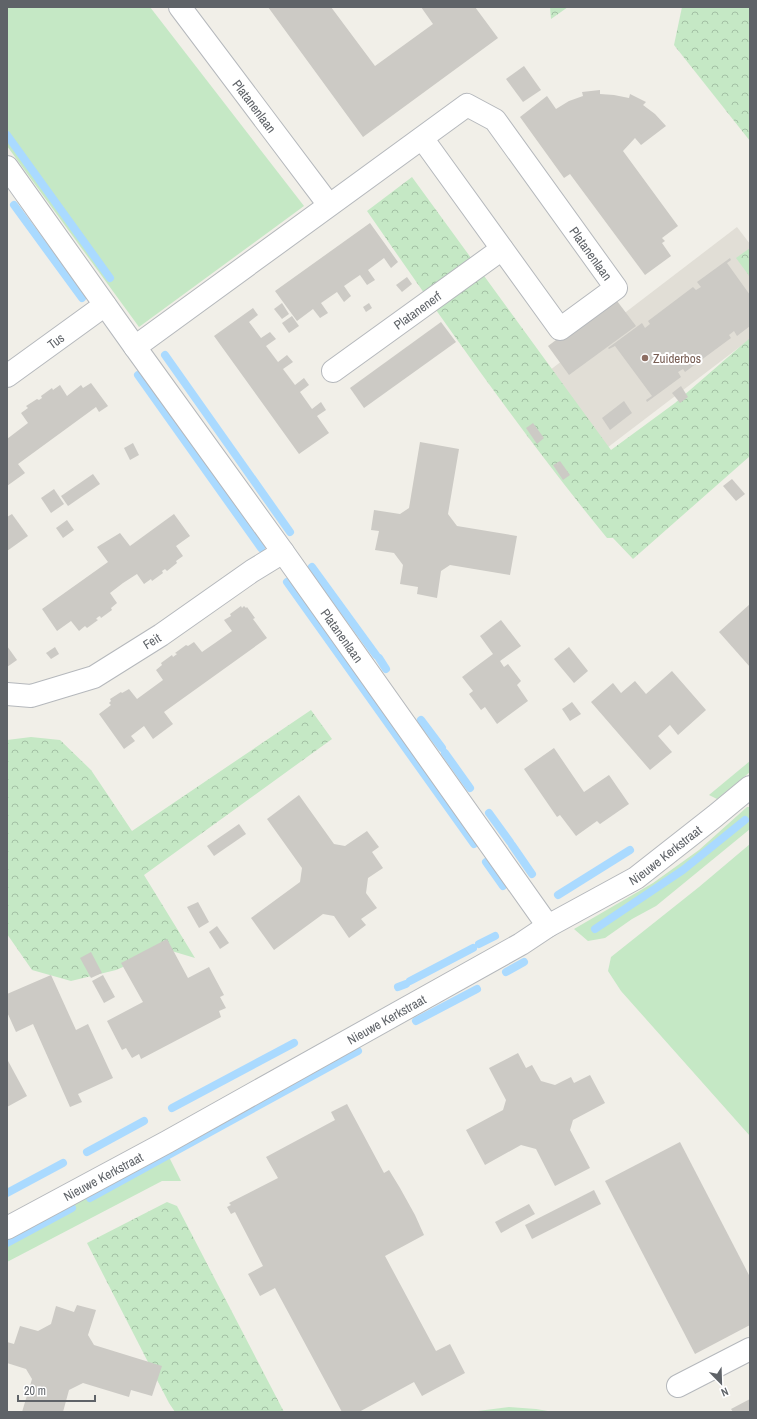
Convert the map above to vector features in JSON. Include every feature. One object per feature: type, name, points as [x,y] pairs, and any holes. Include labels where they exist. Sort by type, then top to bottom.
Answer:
[{"type":"street","name":"Platanenlaan","points":[[180,7],[330,205]]},
{"type":"street","name":"Platanenlaan","points":[[134,346],[467,105],[495,120],[616,288],[560,329],[422,138]]},
{"type":"street","name":"Platanenlaan","points":[[7,167],[283,552],[548,926]]},
{"type":"street","name":"Platanenerf","points":[[333,372],[502,249]]},
{"type":"street","name":"Tus","points":[[7,376],[105,305]]},
{"type":"street","name":"Feit","points":[[7,694],[32,696],[94,677],[162,635],[252,571],[283,552]]},
{"type":"street","name":"Nieuwe Kerkstraat","points":[[7,1228],[167,1142],[520,944],[548,926],[636,878],[750,787]]},
{"type":"street","points":[[678,1386],[750,1349]]},
{"type":"shaded area","name":"Zuiderbos","points":[[737,227],[750,244],[750,339],[599,454],[541,377]]},
{"type":"green space","points":[[7,7],[150,7],[304,206],[139,327],[7,146]]},
{"type":"green space","points":[[550,7],[568,7],[551,19]]},
{"type":"green space","points":[[682,7],[750,7],[750,141],[674,45]]},
{"type":"green space","points":[[412,177],[611,450],[675,403],[750,338],[750,456],[633,559],[613,538],[607,538],[544,458],[454,336],[367,211]]},
{"type":"green space","points":[[750,248],[750,277],[736,258]]},
{"type":"green space","points":[[311,710],[332,739],[144,875],[195,958],[165,949],[116,970],[71,981],[32,970],[7,934],[7,740],[31,737],[60,740],[91,770],[132,831]]},
{"type":"green space","points":[[750,761],[750,772],[717,799],[709,795]]},
{"type":"green space","points":[[747,807],[750,807],[750,829],[656,906],[632,919],[605,938],[588,941],[574,929],[653,883],[699,850]]},
{"type":"green space","points":[[750,844],[750,1136],[621,991],[608,971],[611,957]]},
{"type":"green space","points":[[166,1151],[181,1181],[162,1181],[7,1262],[7,1238]]},
{"type":"green space","points":[[167,1202],[177,1206],[284,1412],[175,1412],[169,1403],[87,1243]]},
{"type":"green space","points":[[509,1407],[536,1409],[554,1412],[470,1412]]},
{"type":"building","points":[[268,7],[331,7],[375,66],[433,24],[421,7],[475,7],[498,38],[363,137]]},
{"type":"building","points":[[524,66],[541,90],[523,102],[506,79]]},
{"type":"building","points":[[600,90],[600,94],[629,98],[630,94],[646,102],[643,105],[655,114],[666,126],[641,145],[635,138],[623,151],[678,226],[662,238],[665,241],[662,243],[671,256],[645,275],[570,174],[564,178],[520,117],[547,96],[556,109],[569,101],[583,96],[582,92]]},
{"type":"building","points":[[370,223],[398,262],[391,268],[384,258],[368,270],[375,280],[367,285],[360,275],[344,286],[351,296],[344,302],[337,292],[321,303],[328,313],[320,318],[313,309],[297,321],[275,291]]},
{"type":"building","points":[[730,258],[731,260],[727,263],[750,295],[750,326],[737,336],[734,331],[729,335],[731,338],[685,372],[683,369],[678,372],[681,377],[647,402],[646,400],[652,396],[615,346],[609,349],[608,348],[642,323],[645,328],[650,324],[648,321],[693,287],[696,290],[701,287],[697,282]]},
{"type":"building","points":[[407,277],[412,284],[402,292],[396,285]]},
{"type":"building","points":[[614,297],[636,326],[569,375],[548,346]]},
{"type":"building","points":[[282,303],[289,314],[282,319],[274,309]]},
{"type":"building","points":[[369,303],[372,308],[366,312],[363,307]]},
{"type":"building","points":[[253,308],[258,315],[249,322],[261,338],[270,332],[276,339],[266,346],[278,362],[287,355],[293,362],[283,369],[295,385],[304,378],[309,385],[300,392],[312,409],[321,402],[326,410],[317,416],[329,433],[299,454],[214,336]]},
{"type":"building","points":[[292,316],[299,326],[289,333],[282,323]]},
{"type":"building","points":[[441,322],[456,342],[364,408],[350,388]]},
{"type":"building","points":[[91,383],[108,406],[99,412],[96,407],[18,464],[25,473],[7,486],[7,439],[28,423],[21,413],[28,408],[26,406],[37,399],[39,400],[42,398],[41,396],[52,388],[53,390],[60,385],[67,396],[81,385],[83,388]]},
{"type":"building","points":[[681,386],[688,397],[680,403],[672,393]]},
{"type":"building","points":[[624,401],[632,413],[610,430],[602,418]]},
{"type":"building","points":[[533,423],[544,438],[537,444],[526,428]]},
{"type":"building","points":[[420,442],[459,449],[448,514],[457,526],[517,536],[510,575],[450,565],[441,571],[437,598],[417,594],[418,587],[400,584],[403,565],[394,553],[375,550],[379,531],[371,530],[374,510],[400,514],[409,508]]},
{"type":"building","points":[[133,443],[139,455],[130,460],[124,448]]},
{"type":"building","points":[[560,461],[570,475],[563,480],[553,465]]},
{"type":"building","points":[[93,474],[100,484],[68,506],[61,496]]},
{"type":"building","points":[[732,479],[745,494],[736,501],[723,486]]},
{"type":"building","points":[[54,489],[64,504],[51,513],[41,498]]},
{"type":"building","points":[[12,514],[28,536],[7,551],[7,517]]},
{"type":"building","points":[[174,514],[190,536],[176,546],[183,556],[176,561],[177,563],[167,571],[165,569],[162,571],[163,573],[152,581],[151,579],[144,584],[137,574],[123,583],[110,593],[117,603],[111,608],[112,610],[101,618],[100,616],[98,617],[96,619],[98,620],[87,628],[85,626],[79,631],[71,621],[57,631],[42,609],[108,562],[97,547],[120,533],[130,546]]},
{"type":"building","points":[[67,520],[74,530],[63,538],[56,528]]},
{"type":"building","points":[[750,604],[750,667],[719,632]]},
{"type":"building","points":[[241,606],[242,608],[244,606],[246,608],[247,607],[255,618],[253,619],[267,638],[164,712],[173,724],[153,739],[144,726],[131,736],[135,741],[124,749],[99,714],[111,705],[109,703],[111,701],[110,699],[129,689],[137,699],[163,680],[156,670],[162,665],[161,663],[172,655],[173,657],[177,654],[175,653],[186,645],[188,646],[194,642],[202,652],[232,631],[224,620],[231,616],[230,614]]},
{"type":"building","points":[[501,620],[521,646],[500,661],[504,667],[508,664],[521,681],[517,685],[528,701],[497,724],[485,707],[481,710],[469,694],[473,691],[462,677],[493,654],[480,636]]},
{"type":"building","points":[[7,646],[17,660],[7,667]]},
{"type":"building","points":[[55,647],[59,654],[51,659],[46,653]]},
{"type":"building","points":[[569,647],[588,671],[574,683],[554,659]]},
{"type":"building","points":[[672,671],[706,710],[678,735],[670,725],[658,736],[672,752],[650,770],[591,702],[613,683],[621,693],[635,681],[646,694]]},
{"type":"building","points":[[572,702],[581,714],[570,721],[562,709]]},
{"type":"building","points":[[554,748],[584,792],[609,775],[629,804],[600,824],[597,821],[576,836],[560,815],[557,817],[524,769]]},
{"type":"building","points":[[299,795],[334,844],[345,846],[367,831],[379,847],[372,852],[383,868],[368,878],[366,893],[377,908],[361,919],[366,925],[349,938],[334,916],[323,914],[274,950],[251,918],[300,882],[302,868],[267,819]]},
{"type":"building","points":[[239,824],[246,834],[214,856],[207,846]]},
{"type":"building","points":[[198,902],[209,922],[199,928],[187,907]]},
{"type":"building","points":[[217,926],[229,943],[220,949],[209,932]]},
{"type":"building","points":[[167,939],[188,978],[209,967],[224,995],[220,997],[226,1008],[219,1011],[221,1017],[141,1059],[139,1054],[132,1058],[126,1048],[122,1050],[107,1021],[143,1002],[121,963]]},
{"type":"building","points":[[91,952],[102,973],[91,978],[80,958]]},
{"type":"building","points":[[51,975],[76,1030],[88,1024],[113,1078],[78,1094],[82,1102],[70,1107],[33,1024],[16,1032],[7,1012],[7,994]]},
{"type":"building","points":[[103,975],[115,997],[104,1003],[92,981]]},
{"type":"building","points":[[518,1053],[526,1068],[532,1065],[541,1081],[555,1085],[571,1077],[574,1083],[590,1075],[605,1103],[573,1120],[570,1130],[590,1168],[555,1186],[536,1149],[521,1145],[485,1165],[466,1130],[503,1110],[506,1100],[489,1068]]},
{"type":"building","points":[[7,1059],[27,1096],[7,1107]]},
{"type":"building","points":[[347,1104],[384,1173],[389,1170],[400,1188],[424,1235],[385,1256],[436,1351],[450,1344],[465,1373],[422,1396],[414,1382],[359,1412],[342,1412],[275,1288],[260,1296],[248,1274],[263,1266],[235,1212],[231,1214],[227,1207],[231,1205],[229,1203],[278,1178],[266,1157],[335,1120],[331,1112]]},
{"type":"building","points":[[680,1142],[750,1277],[750,1325],[695,1354],[605,1181]]},
{"type":"building","points":[[594,1190],[601,1204],[532,1239],[525,1225]]},
{"type":"building","points":[[529,1204],[535,1214],[501,1233],[495,1222]]},
{"type":"building","points":[[77,1305],[96,1310],[88,1335],[94,1345],[162,1366],[152,1396],[131,1390],[129,1397],[83,1383],[69,1390],[63,1412],[22,1412],[32,1379],[26,1369],[7,1363],[7,1342],[14,1344],[20,1326],[38,1331],[51,1324],[56,1306],[74,1312]]},
{"type":"building","points":[[750,1399],[750,1412],[733,1412],[731,1409]]},
{"type":"waterway","points":[[7,135],[110,278]]},
{"type":"waterway","points":[[14,205],[82,298]]},
{"type":"waterway","points":[[165,355],[290,532]]},
{"type":"waterway","points":[[138,375],[261,548]]},
{"type":"waterway","points":[[312,567],[376,655]]},
{"type":"waterway","points":[[287,582],[474,844]]},
{"type":"waterway","points":[[379,658],[386,669]]},
{"type":"waterway","points":[[421,720],[442,748]]},
{"type":"waterway","points":[[445,753],[470,788]]},
{"type":"waterway","points":[[489,813],[510,842]]},
{"type":"waterway","points":[[595,929],[683,870],[745,820]]},
{"type":"waterway","points":[[512,845],[532,874]]},
{"type":"waterway","points":[[558,895],[630,850]]},
{"type":"waterway","points":[[486,862],[503,886]]},
{"type":"waterway","points":[[479,944],[495,936]]},
{"type":"waterway","points":[[410,981],[473,948]]},
{"type":"waterway","points":[[506,972],[524,962]]},
{"type":"waterway","points":[[398,987],[406,984]]},
{"type":"waterway","points":[[416,1021],[477,989]]},
{"type":"waterway","points":[[172,1108],[294,1043]]},
{"type":"waterway","points":[[90,1198],[358,1051]]},
{"type":"waterway","points":[[87,1152],[144,1121]]},
{"type":"waterway","points":[[7,1193],[63,1163]]},
{"type":"waterway","points":[[7,1243],[72,1208]]},
{"type":"place","name":"Zuiderbos","points":[[645,358]]}]
